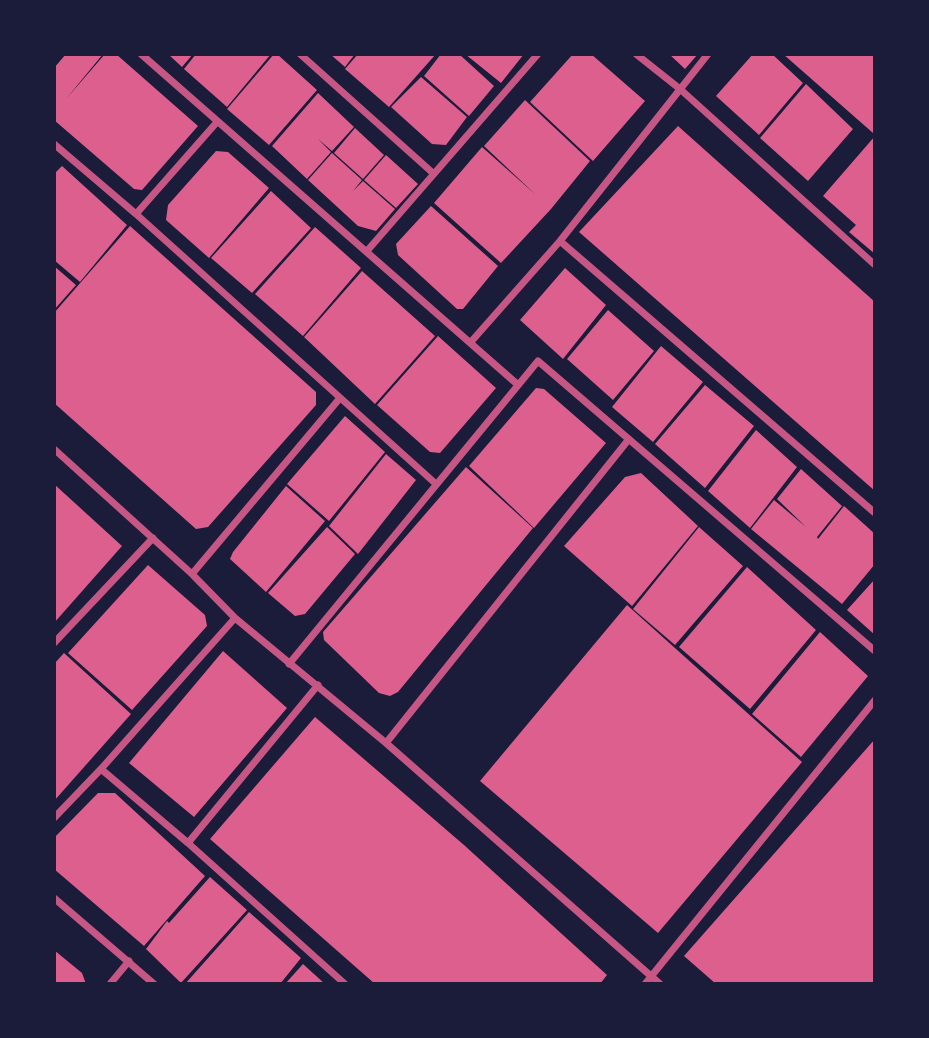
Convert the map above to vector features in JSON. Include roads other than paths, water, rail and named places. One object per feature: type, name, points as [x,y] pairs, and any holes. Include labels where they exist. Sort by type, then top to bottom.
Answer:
[{"type":"street","points":[[141,54],[517,384]]},
{"type":"street","points":[[300,54],[434,174]]},
{"type":"street","points":[[367,251],[538,54]]},
{"type":"street","points":[[636,54],[680,89],[875,265]]},
{"type":"street","points":[[470,343],[560,241],[708,54]]},
{"type":"street","points":[[136,214],[217,122]]},
{"type":"street","points":[[54,144],[136,214],[436,484]]},
{"type":"street","points":[[560,241],[875,513]]},
{"type":"street","points":[[289,664],[538,361],[875,651]]},
{"type":"street","points":[[192,574],[340,398]]},
{"type":"street","points":[[386,743],[629,439]]},
{"type":"street","points":[[54,449],[192,574],[234,618],[386,743],[660,984]]},
{"type":"street","points":[[54,643],[153,538]]},
{"type":"street","points":[[54,818],[101,769],[234,618]]},
{"type":"street","points":[[188,843],[318,685]]},
{"type":"street","points":[[645,984],[875,700]]},
{"type":"street","points":[[101,769],[345,984]]},
{"type":"street","points":[[54,898],[154,984]]},
{"type":"street","points":[[110,984],[129,961]]}]
